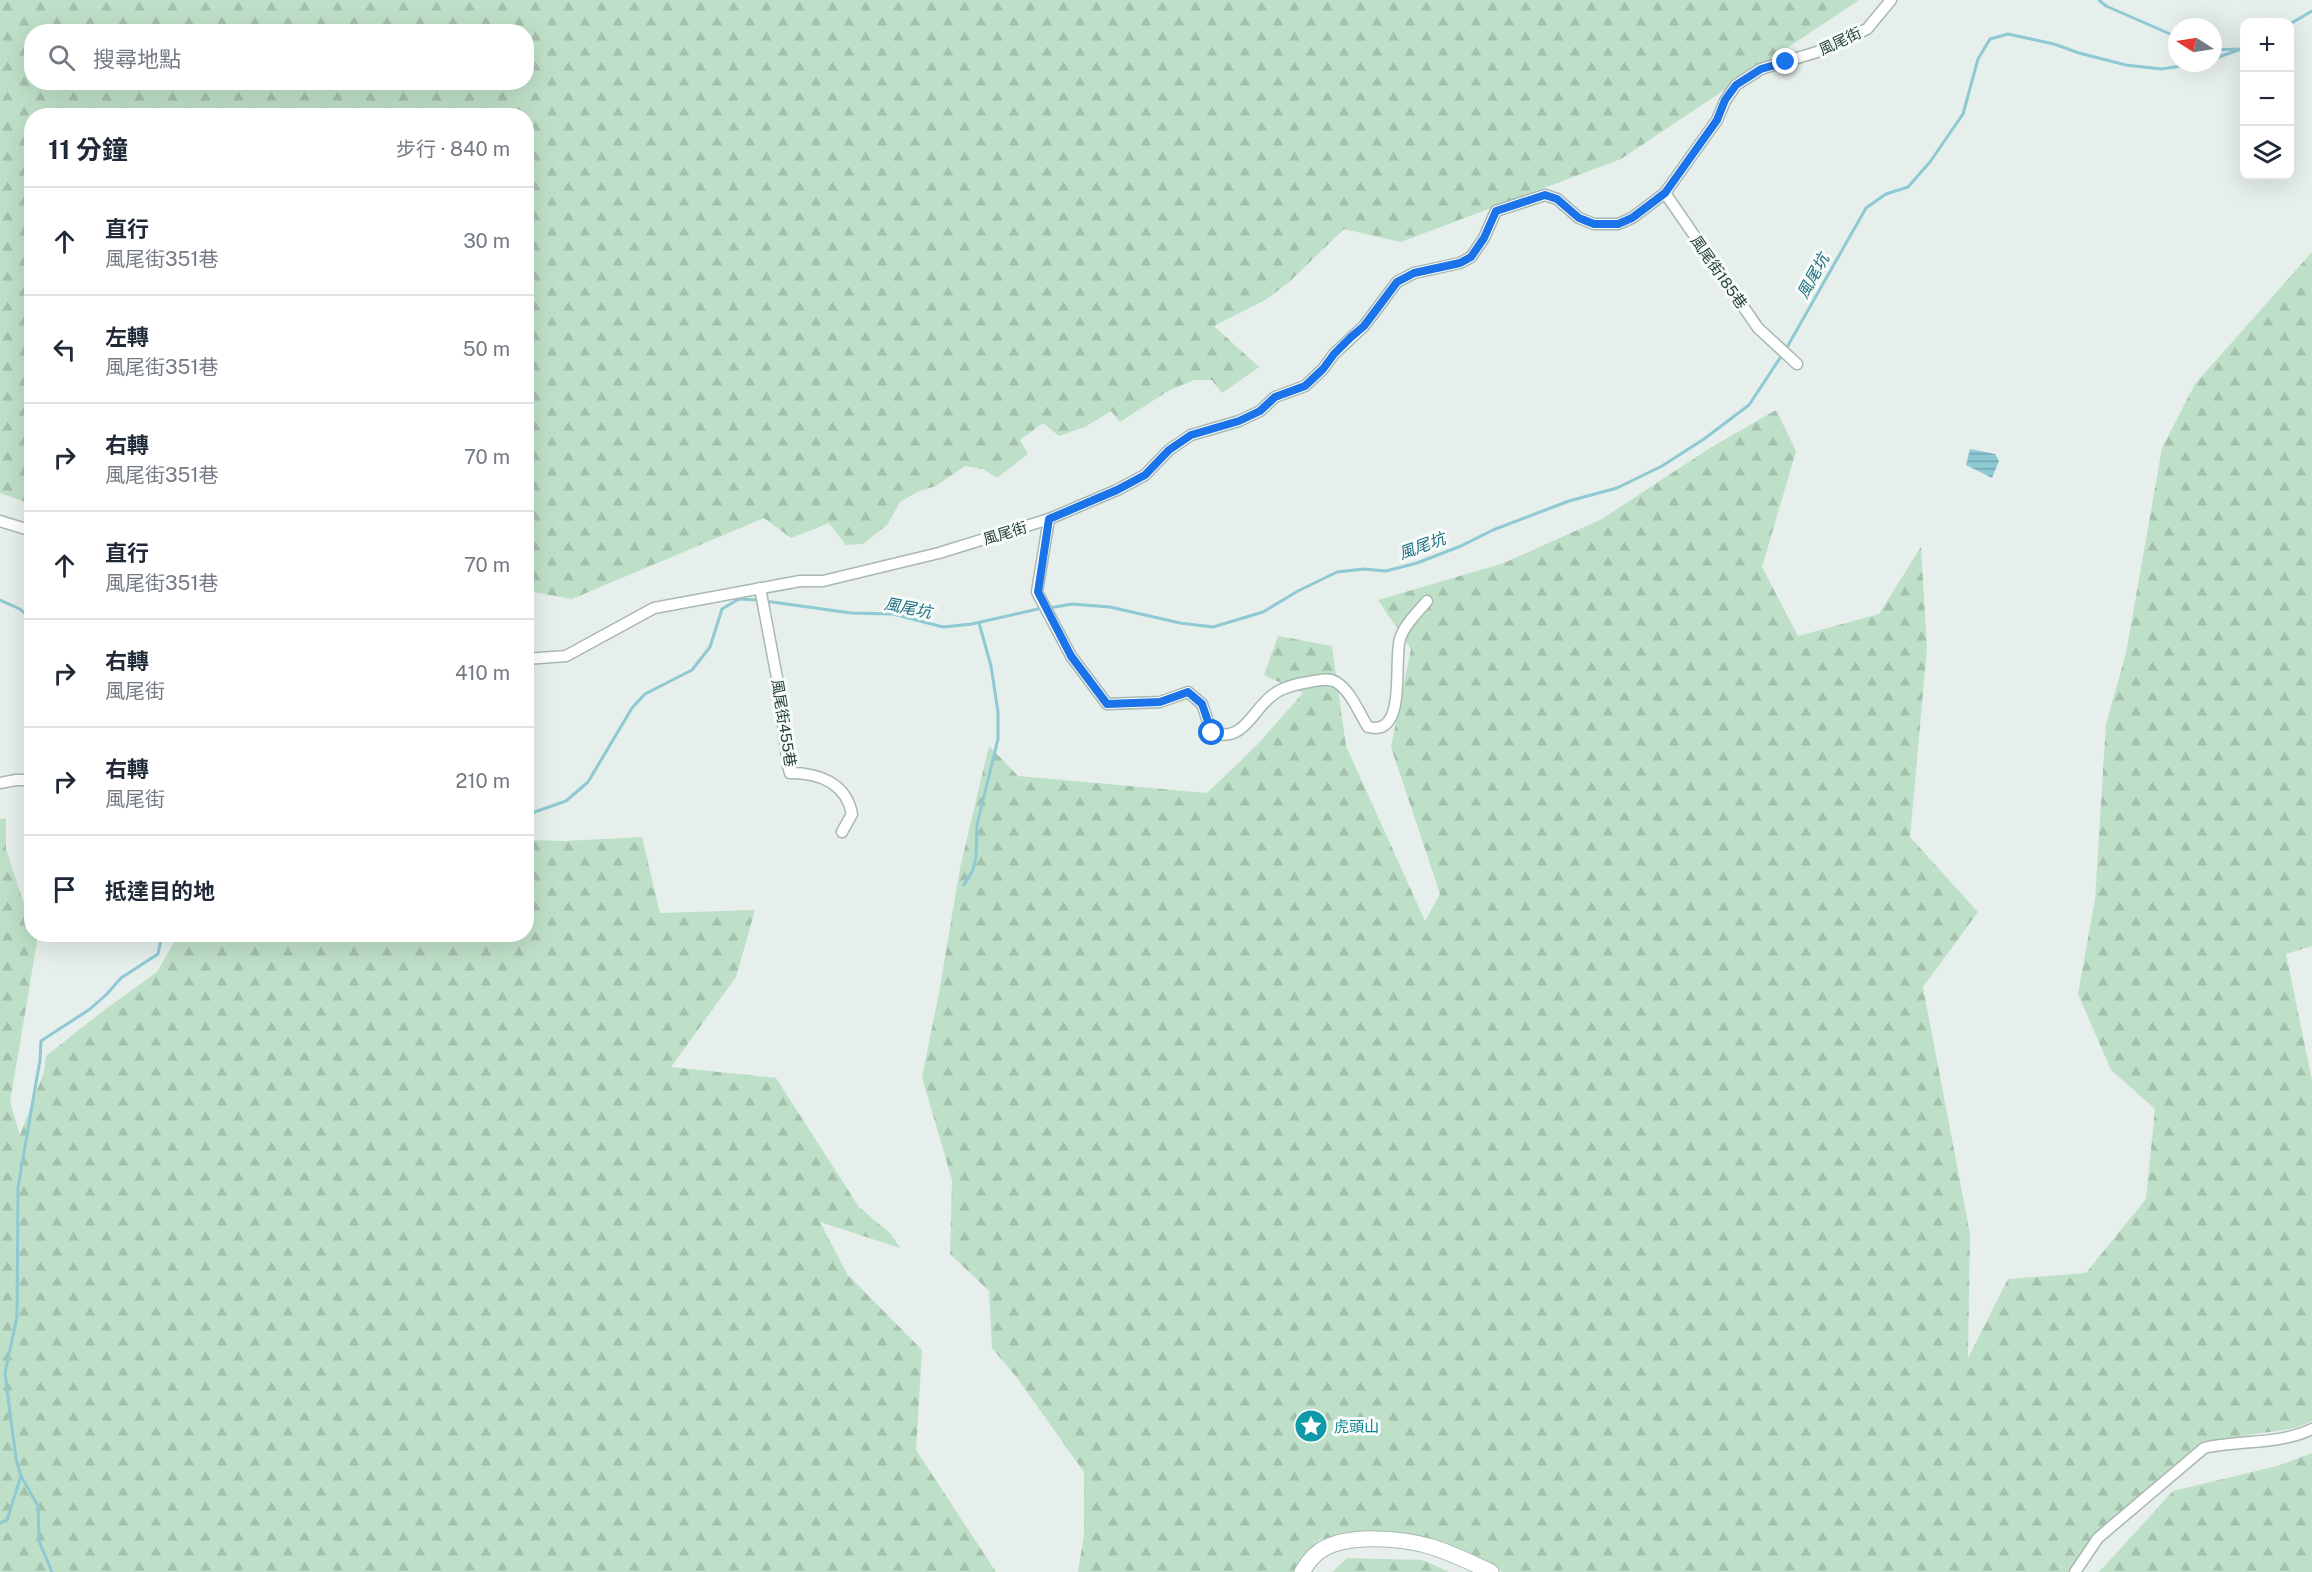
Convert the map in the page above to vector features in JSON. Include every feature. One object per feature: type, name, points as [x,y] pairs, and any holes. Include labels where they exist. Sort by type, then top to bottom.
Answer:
[{"type":"street","name":"風尾街","points":[[534,658],[566,656],[654,608],[761,591],[800,581],[823,581],[939,553],[1049,519],[1117,490],[1145,475],[1169,450],[1191,435],[1239,421],[1260,411],[1275,397],[1305,386],[1364,326],[1397,282],[1414,273],[1460,263],[1471,257],[1484,238],[1496,211],[1545,195],[1557,199],[1572,213],[1586,221],[1610,225],[1632,218],[1665,193],[1717,120],[1725,100],[1736,85],[1761,69],[1817,52],[1867,29],[1891,0]]},
{"type":"street","name":"風尾街185巷","points":[[1665,193],[1758,328],[1797,364]]},
{"type":"street","points":[[1049,519],[1038,592],[1071,656],[1107,704],[1160,702],[1188,692],[1202,704],[1212,733],[1231,735],[1245,725],[1276,692],[1306,682],[1330,679],[1348,694],[1368,727],[1376,729],[1386,725],[1392,718],[1396,706],[1399,641],[1427,601]]},
{"type":"street","points":[[0,521],[24,528]]},
{"type":"street","name":"風尾街455巷","points":[[761,591],[778,683],[790,773],[827,778],[841,790],[850,804],[852,814],[842,832]]},
{"type":"street","points":[[0,783],[24,780]]},
{"type":"street","points":[[2075,1572],[2098,1538],[2204,1448],[2302,1434],[2312,1429]]},
{"type":"street","points":[[1302,1572],[1319,1551],[1328,1546],[1344,1540],[1365,1539],[1411,1542],[1432,1547],[1491,1572]]},
{"type":"green space","points":[[0,0],[1859,0],[1621,159],[1401,242],[1344,229],[1288,283],[1265,300],[1214,326],[1259,367],[1222,393],[1212,380],[1194,380],[1168,391],[1120,422],[1111,411],[1085,427],[1059,436],[1043,423],[1020,440],[1028,454],[997,478],[983,469],[965,466],[936,486],[919,491],[900,502],[888,524],[863,544],[846,545],[829,523],[791,538],[764,518],[572,599],[534,592],[534,108],[24,108],[24,502],[0,493]]},
{"type":"green space","points":[[2312,252],[2312,946],[2286,954],[2312,1080],[2312,1421],[2296,1428],[2201,1442],[2098,1535],[2070,1572],[1503,1572],[1438,1545],[1372,1533],[1319,1540],[1308,1554],[1299,1572],[1078,1572],[1084,1534],[1084,1472],[1017,1378],[992,1348],[989,1291],[950,1254],[952,1180],[922,1077],[960,868],[989,746],[1018,776],[1207,793],[1255,747],[1303,693],[1264,675],[1278,636],[1332,646],[1346,746],[1425,921],[1440,894],[1391,747],[1411,649],[1378,600],[1504,563],[1602,519],[1710,448],[1776,410],[1796,451],[1762,567],[1798,636],[1879,614],[1921,547],[1927,648],[1910,837],[1978,912],[1923,987],[1970,1234],[1968,1358],[2008,1279],[2086,1273],[2146,1199],[2155,1109],[2111,1070],[2078,994],[2095,899],[2106,724],[2126,653],[2162,448],[2195,384]]},
{"type":"green space","points":[[0,818],[6,820],[6,849],[24,904],[24,942],[37,942],[10,1102],[20,1135],[44,1072],[46,1056],[157,972],[174,942],[534,942],[534,840],[642,837],[660,913],[755,910],[736,977],[671,1067],[776,1078],[859,1207],[891,1234],[900,1248],[820,1222],[847,1274],[922,1350],[916,1450],[996,1572],[0,1572]]},
{"type":"green space","points":[[2312,1453],[2312,1572],[2099,1572],[2173,1491],[2277,1466]]},
{"type":"green space","points":[[1347,1558],[1423,1560],[1449,1572],[1332,1572]]},
{"type":"water","points":[[1970,449],[1995,454],[1999,461],[1992,478],[1966,465]]},
{"type":"waterway","points":[[2099,0],[2106,6],[2168,33]]},
{"type":"waterway","points":[[2294,22],[2312,11]]},
{"type":"waterway","name":"風尾坑","points":[[1786,349],[1866,208],[1886,194],[1908,187],[1930,162],[1963,114],[1978,59],[1990,39],[2008,34],[2054,44],[2126,65],[2168,68]]},
{"type":"waterway","points":[[2222,50],[2238,49]]},
{"type":"waterway","name":"風尾坑","points":[[2222,56],[2240,49]]},
{"type":"waterway","name":"風尾坑","points":[[1049,608],[1072,604],[1110,607],[1180,623],[1213,627],[1263,612],[1298,591],[1337,572],[1364,569],[1386,571],[1417,563],[1461,546],[1493,530],[1569,501],[1617,488],[1662,466],[1704,439],[1749,405],[1782,355]]},
{"type":"waterway","name":"風尾坑","points":[[534,812],[566,801],[588,782],[632,708],[645,694],[692,670],[710,647],[722,609],[739,599],[759,600]]},
{"type":"waterway","name":"風尾坑","points":[[0,600],[24,613]]},
{"type":"waterway","name":"風尾坑","points":[[765,601],[851,613],[893,614],[943,627],[972,624],[1042,608]]},
{"type":"waterway","points":[[964,885],[973,870],[976,857],[977,825],[998,739],[998,712],[991,666],[979,623]]},
{"type":"waterway","points":[[0,1523],[7,1520],[21,1476],[16,1459],[5,1373],[17,1317],[18,1187],[40,1060],[41,1041],[90,1009],[121,978],[158,954],[160,942]]},
{"type":"waterway","points":[[21,1476],[38,1506],[39,1541],[52,1572]]},
{"type":"place","name":"虎頭山","points":[[1311,1426]]},
{"type":"route","points":[[1212,733],[1202,704],[1188,692],[1160,702],[1107,704],[1071,656],[1038,592],[1049,519],[1117,490],[1145,475],[1169,450],[1191,435],[1239,421],[1260,411],[1275,397],[1305,386],[1364,326],[1397,282],[1414,273],[1460,263],[1471,257],[1484,238],[1496,211],[1545,195],[1557,199],[1579,218],[1594,224],[1618,224],[1632,218],[1665,193],[1717,120],[1725,100],[1736,85],[1761,69],[1786,62]]}]
